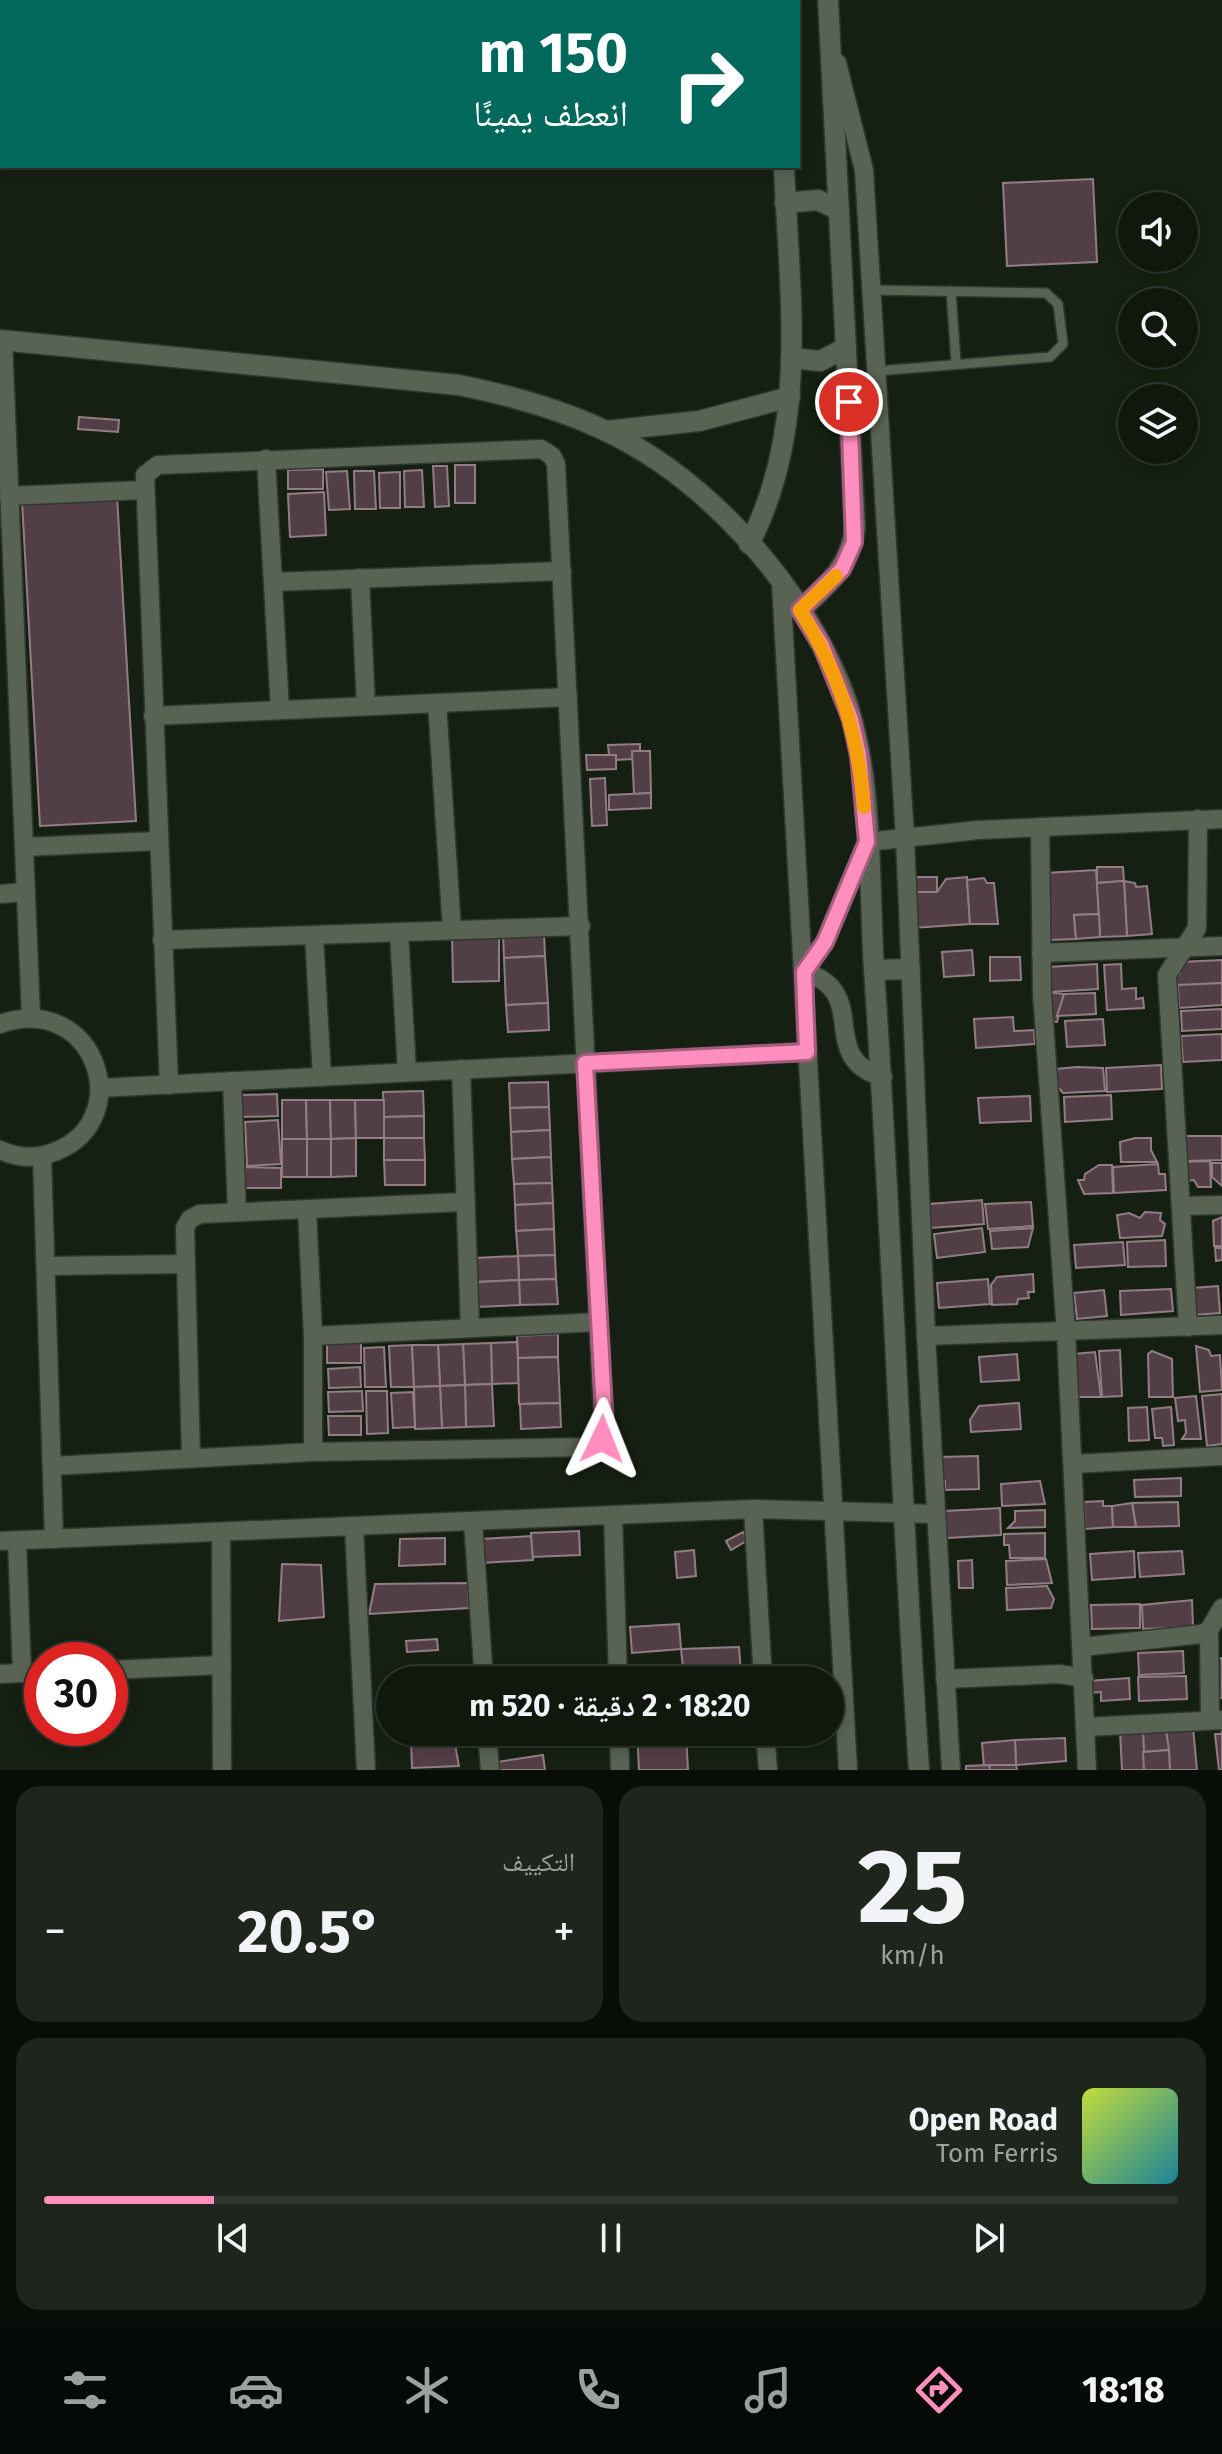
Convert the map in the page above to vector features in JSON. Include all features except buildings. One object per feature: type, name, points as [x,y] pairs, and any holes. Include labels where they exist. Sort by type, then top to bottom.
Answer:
[{"type":"main road","points":[[800,610],[842,569],[854,542],[828,0]]},
{"type":"main road","points":[[749,544],[775,484],[790,397],[784,168]]},
{"type":"main road","points":[[785,203],[818,200],[839,210]]},
{"type":"main road","points":[[2,340],[459,385],[511,396],[606,431],[677,476],[749,544],[800,610],[822,646],[851,719],[859,755],[883,1077],[901,1515],[919,1770]]},
{"type":"main road","points":[[791,358],[820,361],[846,348]]},
{"type":"main road","points":[[606,431],[699,421],[790,397]]},
{"type":"main road","points":[[874,970],[910,969]]},
{"type":"street","points":[[830,38],[864,170],[905,838],[926,1336],[951,1770]]},
{"type":"street","points":[[2,340],[3,442],[9,496],[6,569],[24,847],[31,1017]]},
{"type":"street","points":[[52,1466],[313,1452],[592,1446],[602,1439],[605,1428],[556,464],[545,451],[158,465],[145,475],[143,490],[169,1085]]},
{"type":"street","points":[[266,459],[280,710]]},
{"type":"street","points":[[9,496],[143,490]]},
{"type":"street","points":[[273,582],[562,571]]},
{"type":"street","points":[[360,578],[366,706]]},
{"type":"street","points":[[781,583],[848,1770]]},
{"type":"street","points":[[153,716],[568,697]]},
{"type":"street","points":[[437,703],[452,930]]},
{"type":"street","points":[[1188,1327],[1167,975],[1197,928],[1198,819]]},
{"type":"street","points":[[804,972],[825,942],[867,842],[1040,827],[1222,819]]},
{"type":"street","points":[[1040,827],[1041,953],[1066,1333],[1087,1770]]},
{"type":"street","points":[[24,847],[158,841]]},
{"type":"street","points":[[0,894],[26,892]]},
{"type":"street","points":[[162,940],[581,926]]},
{"type":"street","points":[[399,932],[407,1072]]},
{"type":"street","points":[[314,935],[322,1077]]},
{"type":"street","points":[[1041,953],[1222,946]]},
{"type":"street","points":[[804,972],[821,978],[839,994],[849,1051],[866,1071],[883,1077]]},
{"type":"street","points":[[0,1024],[31,1017],[66,1027],[80,1038],[97,1070],[100,1088],[92,1119],[83,1132],[57,1151],[25,1157],[0,1150]]},
{"type":"street","points":[[100,1088],[807,1052]]},
{"type":"street","points":[[461,1069],[463,1202],[470,1328]]},
{"type":"street","points":[[232,1081],[237,1212]]},
{"type":"street","points":[[42,1156],[54,1539]]},
{"type":"street","points":[[191,1458],[185,1228],[190,1219],[200,1214],[463,1202]]},
{"type":"street","points":[[1182,1206],[1222,1205]]},
{"type":"street","points":[[307,1209],[313,1336],[313,1452]]},
{"type":"street","points":[[46,1266],[186,1264]]},
{"type":"street","points":[[313,1336],[598,1322]]},
{"type":"street","points":[[926,1336],[1222,1325]]},
{"type":"street","points":[[1073,1464],[1222,1456]]},
{"type":"street","points":[[0,1674],[22,1673],[8,1541],[753,1509],[935,1514]]},
{"type":"street","points":[[753,1509],[762,1666]]},
{"type":"street","points":[[613,1516],[618,1666]]},
{"type":"street","points":[[473,1522],[483,1666]]},
{"type":"street","points":[[354,1527],[366,1770]]},
{"type":"street","points":[[221,1532],[222,1770]]},
{"type":"street","points":[[1085,1727],[1216,1720],[1209,1630],[1222,1608]]},
{"type":"street","points":[[1082,1647],[1190,1637],[1209,1630]]},
{"type":"street","points":[[128,1669],[222,1665]]},
{"type":"street","points":[[945,1679],[1059,1674],[1084,1678]]},
{"type":"street","points":[[488,1746],[490,1770]]},
{"type":"street","points":[[619,1746],[620,1770]]},
{"type":"street","points":[[766,1746],[768,1770]]},
{"type":"lane","points":[[872,290],[1046,293],[1058,304],[1063,344],[1050,357],[877,371]]},
{"type":"lane","points":[[951,291],[956,363]]},
{"type":"slow traffic","points":[[836,576],[800,610],[841,686],[859,755],[864,807]]},
{"type":"route","points":[[602,1439],[605,1428],[585,1063],[807,1052],[804,972],[825,942],[867,842],[859,755],[851,719],[841,686],[800,610],[842,569],[854,542],[849,402]]}]
